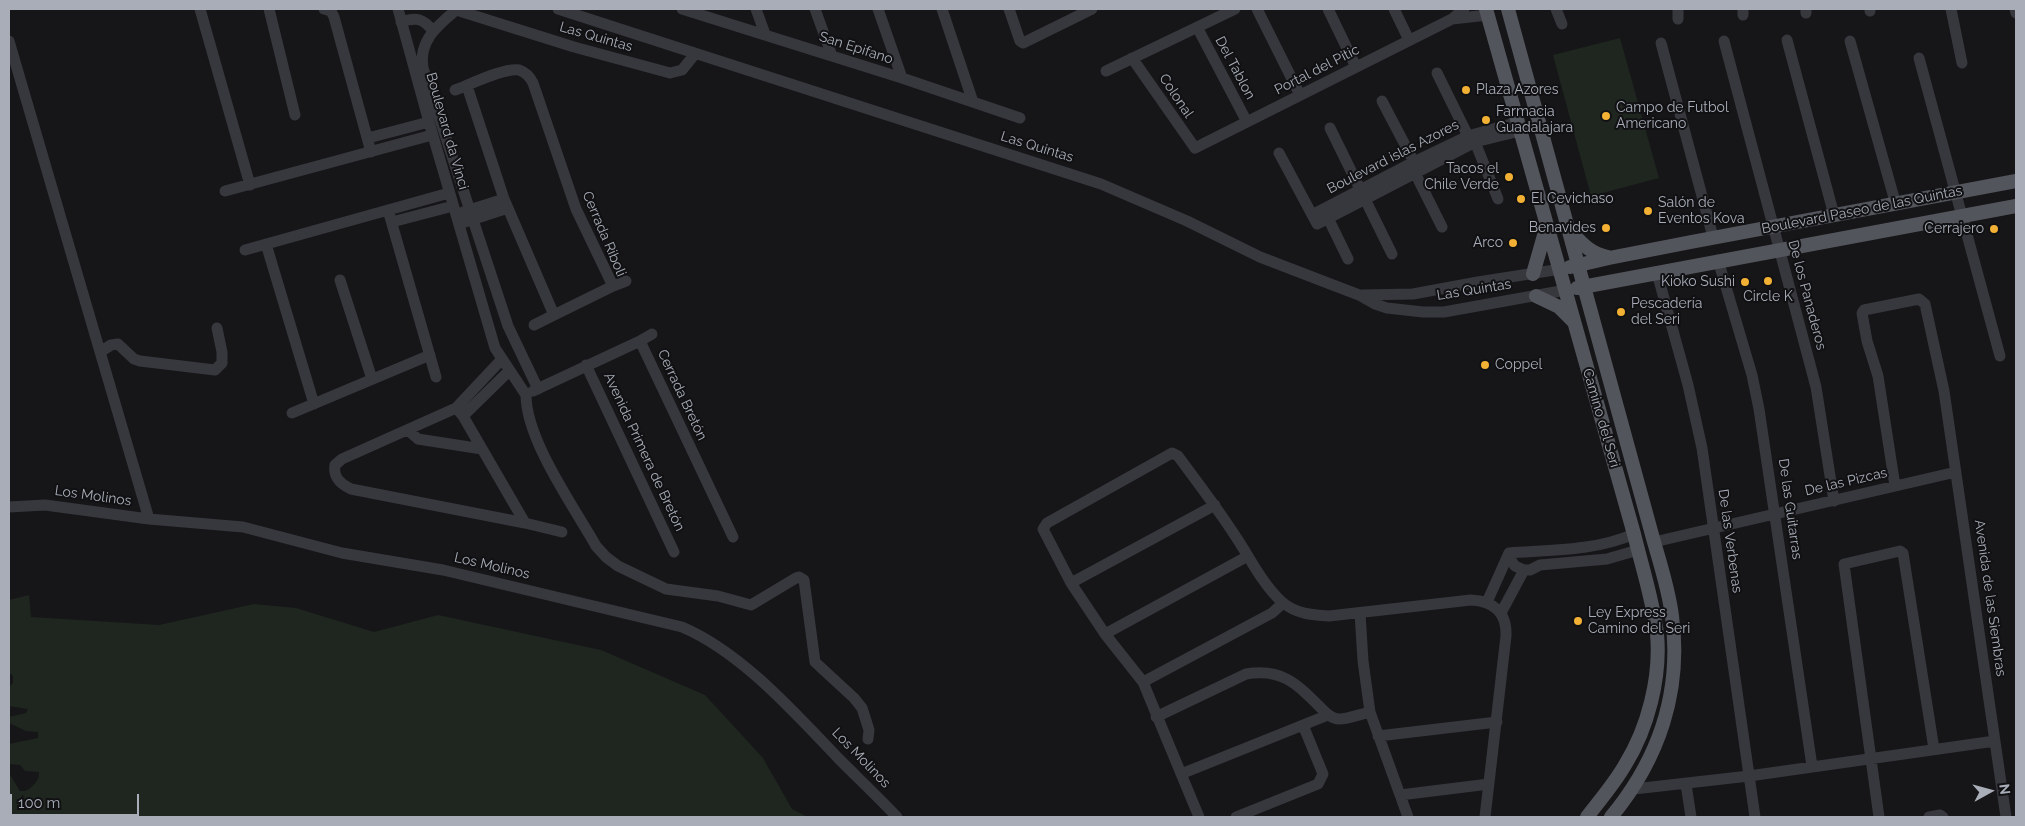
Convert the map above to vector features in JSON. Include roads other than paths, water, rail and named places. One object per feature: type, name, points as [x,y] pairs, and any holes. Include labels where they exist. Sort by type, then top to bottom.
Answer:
[{"type":"main road","name":"Camino del Seri","points":[[1508,9],[1668,593],[1672,617],[1674,670],[1670,703],[1660,735],[1634,789],[1617,814]]},
{"type":"main road","name":"Camino del Seri","points":[[1487,12],[1561,269],[1634,534],[1657,634],[1655,680],[1644,724],[1626,764],[1587,817]]},
{"type":"main road","name":"Boulevard Paseo de las Quintas","points":[[1561,269],[1609,258],[2016,181]]},
{"type":"main road","name":"Boulevard Paseo de las Quintas","points":[[1566,290],[1718,260],[2016,206]]},
{"type":"main road","points":[[1533,274],[1547,224]]},
{"type":"main road","points":[[1569,230],[1588,250],[1609,258]]},
{"type":"main road","points":[[1536,296],[1559,307],[1575,322]]},
{"type":"street","points":[[200,9],[250,185]]},
{"type":"street","points":[[268,9],[295,115]]},
{"type":"street","points":[[324,9],[331,11],[334,17],[371,152]]},
{"type":"street","points":[[398,9],[409,51],[422,51],[433,30],[455,9]]},
{"type":"street","name":"Las Quintas","points":[[455,9],[574,47],[670,73],[682,70],[696,54]]},
{"type":"street","name":"Las Quintas","points":[[558,9],[1101,184],[1187,221],[1260,257],[1359,295],[1387,308],[1423,312],[1465,309],[1566,290]]},
{"type":"street","name":"San Epifano","points":[[682,9],[694,11],[902,78],[1020,118]]},
{"type":"street","points":[[756,9],[765,34]]},
{"type":"street","points":[[815,9],[832,56]]},
{"type":"street","points":[[878,9],[902,78]]},
{"type":"street","points":[[942,9],[972,102]]},
{"type":"street","points":[[1009,9],[1021,42],[1076,12],[1092,9]]},
{"type":"street","points":[[1106,71],[1235,9]]},
{"type":"street","points":[[1256,9],[1300,95]]},
{"type":"street","points":[[1328,9],[1356,67]]},
{"type":"street","points":[[1394,9],[1410,40]]},
{"type":"street","name":"Portal del Pitic","points":[[1196,148],[1452,19],[1464,9]]},
{"type":"street","points":[[1556,9],[1562,24]]},
{"type":"street","points":[[1951,9],[1962,63]]},
{"type":"street","name":"Portal del Pitic","points":[[1452,19],[1487,12]]},
{"type":"street","points":[[401,22],[418,18],[433,30]]},
{"type":"street","name":"Del Tablon","points":[[1197,27],[1247,122]]},
{"type":"street","points":[[1787,40],[1834,215]]},
{"type":"street","points":[[9,41],[150,519]]},
{"type":"street","name":"De los Panaderos","points":[[1724,41],[1816,387],[1834,500]]},
{"type":"street","points":[[1850,41],[1896,204]]},
{"type":"street","points":[[1661,43],[1713,238]]},
{"type":"street","name":"Boulevard da Vinci","points":[[409,51],[491,335],[500,356],[526,395]]},
{"type":"street","name":"Boulevard da Vinci","points":[[422,51],[423,68],[470,215],[516,344],[538,389]]},
{"type":"street","name":"Colonal","points":[[1132,58],[1192,146],[1196,148]]},
{"type":"street","points":[[1919,58],[1957,192],[2000,356]]},
{"type":"street","name":"Cerrada Riboli","points":[[455,90],[512,70],[518,70],[529,77],[533,83],[576,209],[613,286],[534,325]]},
{"type":"street","points":[[1437,73],[1471,139],[1498,199]]},
{"type":"street","points":[[468,86],[506,203],[554,315]]},
{"type":"street","points":[[1382,101],[1442,227]]},
{"type":"street","points":[[368,138],[428,122]]},
{"type":"street","name":"Boulevard islas Azores","points":[[1314,220],[1471,139],[1519,126]]},
{"type":"street","points":[[1330,128],[1392,254]]},
{"type":"street","points":[[225,191],[432,135]]},
{"type":"street","points":[[1279,153],[1314,220]]},
{"type":"street","points":[[245,250],[449,193]]},
{"type":"street","name":"Boulevard islas Azores","points":[[1314,220],[1328,218],[1363,194]]},
{"type":"street","points":[[392,222],[470,215],[506,203]]},
{"type":"street","points":[[388,210],[436,377]]},
{"type":"street","points":[[1328,218],[1348,259]]},
{"type":"street","points":[[266,244],[314,404]]},
{"type":"street","name":"De las Guitarras","points":[[1718,260],[1752,375],[1759,409],[1812,766]]},
{"type":"street","name":"Las Quintas","points":[[1359,295],[1413,294],[1561,269]]},
{"type":"street","name":"De las Verbenas","points":[[1657,273],[1696,415],[1755,817]]},
{"type":"street","points":[[340,280],[372,379]]},
{"type":"street","points":[[613,286],[626,281]]},
{"type":"street","name":"Avenida de las Siembras","points":[[1895,486],[1881,391],[1867,341],[1862,313],[1864,310],[1919,299],[1924,302],[1944,390],[2006,817]]},
{"type":"street","points":[[100,352],[111,345],[118,344],[140,361],[215,370],[222,363],[222,352],[217,328]]},
{"type":"street","points":[[640,341],[652,334]]},
{"type":"street","name":"Cerrada Bretón","points":[[526,395],[640,341],[733,537]]},
{"type":"street","points":[[460,412],[500,356],[516,344]]},
{"type":"street","points":[[292,413],[430,355]]},
{"type":"street","name":"Avenida Primera de Bretón","points":[[586,365],[674,552]]},
{"type":"street","points":[[510,371],[460,412],[408,430],[342,459],[335,465],[334,471],[338,481],[351,489],[562,532]]},
{"type":"street","points":[[526,395],[526,406],[539,448],[596,546],[606,558],[618,566],[666,589],[718,596],[751,605],[796,578],[804,580],[815,662],[854,698],[862,708],[869,730],[868,739]]},
{"type":"street","points":[[460,412],[525,523]]},
{"type":"street","points":[[408,430],[418,439],[482,448]]},
{"type":"street","points":[[1199,817],[1142,682],[1105,634],[1072,583],[1044,531],[1045,524],[1170,454],[1178,456],[1215,505],[1271,590],[1283,603],[1296,611],[1312,615],[1360,613],[1472,600],[1487,602],[1501,613],[1506,630],[1485,817]]},
{"type":"street","name":"De las Pizcas","points":[[1654,542],[1956,472]]},
{"type":"street","name":"Los Molinos","points":[[9,507],[45,505],[150,519],[251,529],[342,553],[443,570],[682,627],[696,633],[720,649],[778,697],[897,817]]},
{"type":"street","points":[[1072,583],[1215,505]]},
{"type":"street","points":[[1509,553],[1582,548],[1610,543],[1634,534]]},
{"type":"street","points":[[1582,548],[1584,562]]},
{"type":"street","points":[[1509,553],[1512,563],[1524,570],[1535,568],[1540,564],[1608,559],[1638,550]]},
{"type":"street","points":[[1539,551],[1540,564]]},
{"type":"street","points":[[1880,817],[1843,566],[1846,563],[1900,551],[1903,553],[1934,749]]},
{"type":"street","points":[[1487,602],[1509,553]]},
{"type":"street","points":[[1105,634],[1248,556]]},
{"type":"street","points":[[1501,613],[1524,570]]},
{"type":"street","points":[[1142,682],[1272,613],[1283,603]]},
{"type":"street","points":[[1360,613],[1370,712],[1408,817]]},
{"type":"street","points":[[1156,717],[1246,674],[1259,672],[1286,677],[1299,686],[1328,715],[1339,719],[1370,712]]},
{"type":"street","points":[[1181,774],[1328,715]]},
{"type":"street","points":[[1378,736],[1497,722]]},
{"type":"street","points":[[1236,817],[1258,813],[1318,784],[1321,780],[1323,774],[1303,726]]},
{"type":"street","points":[[1634,789],[1749,776],[1995,741]]},
{"type":"street","points":[[1400,795],[1489,784]]},
{"type":"street","points":[[1686,784],[1691,817]]},
{"type":"street","points":[[1929,817],[1943,817]]},
{"type":"place","name":"Plaza Azores","points":[[1466,90]]},
{"type":"place","name":"Campo de Futbol Americano","points":[[1606,116]]},
{"type":"place","name":"Farmacia Guadalajara","points":[[1486,120]]},
{"type":"place","name":"Tacos el Chile Verde","points":[[1509,177]]},
{"type":"place","name":"El Cevichaso","points":[[1521,199]]},
{"type":"place","name":"Salón de Eventos Kova","points":[[1648,211]]},
{"type":"place","name":"Benavides","points":[[1606,228]]},
{"type":"place","name":"Cerrajero","points":[[1994,229]]},
{"type":"place","name":"Arco","points":[[1513,243]]},
{"type":"place","name":"Circle K","points":[[1768,281]]},
{"type":"place","name":"Kioko Sushi","points":[[1745,282]]},
{"type":"place","name":"Pescadería del Seri","points":[[1621,312]]},
{"type":"place","name":"Coppel","points":[[1485,365]]},
{"type":"place","name":"Ley Express Camino del Seri","points":[[1578,621]]}]
